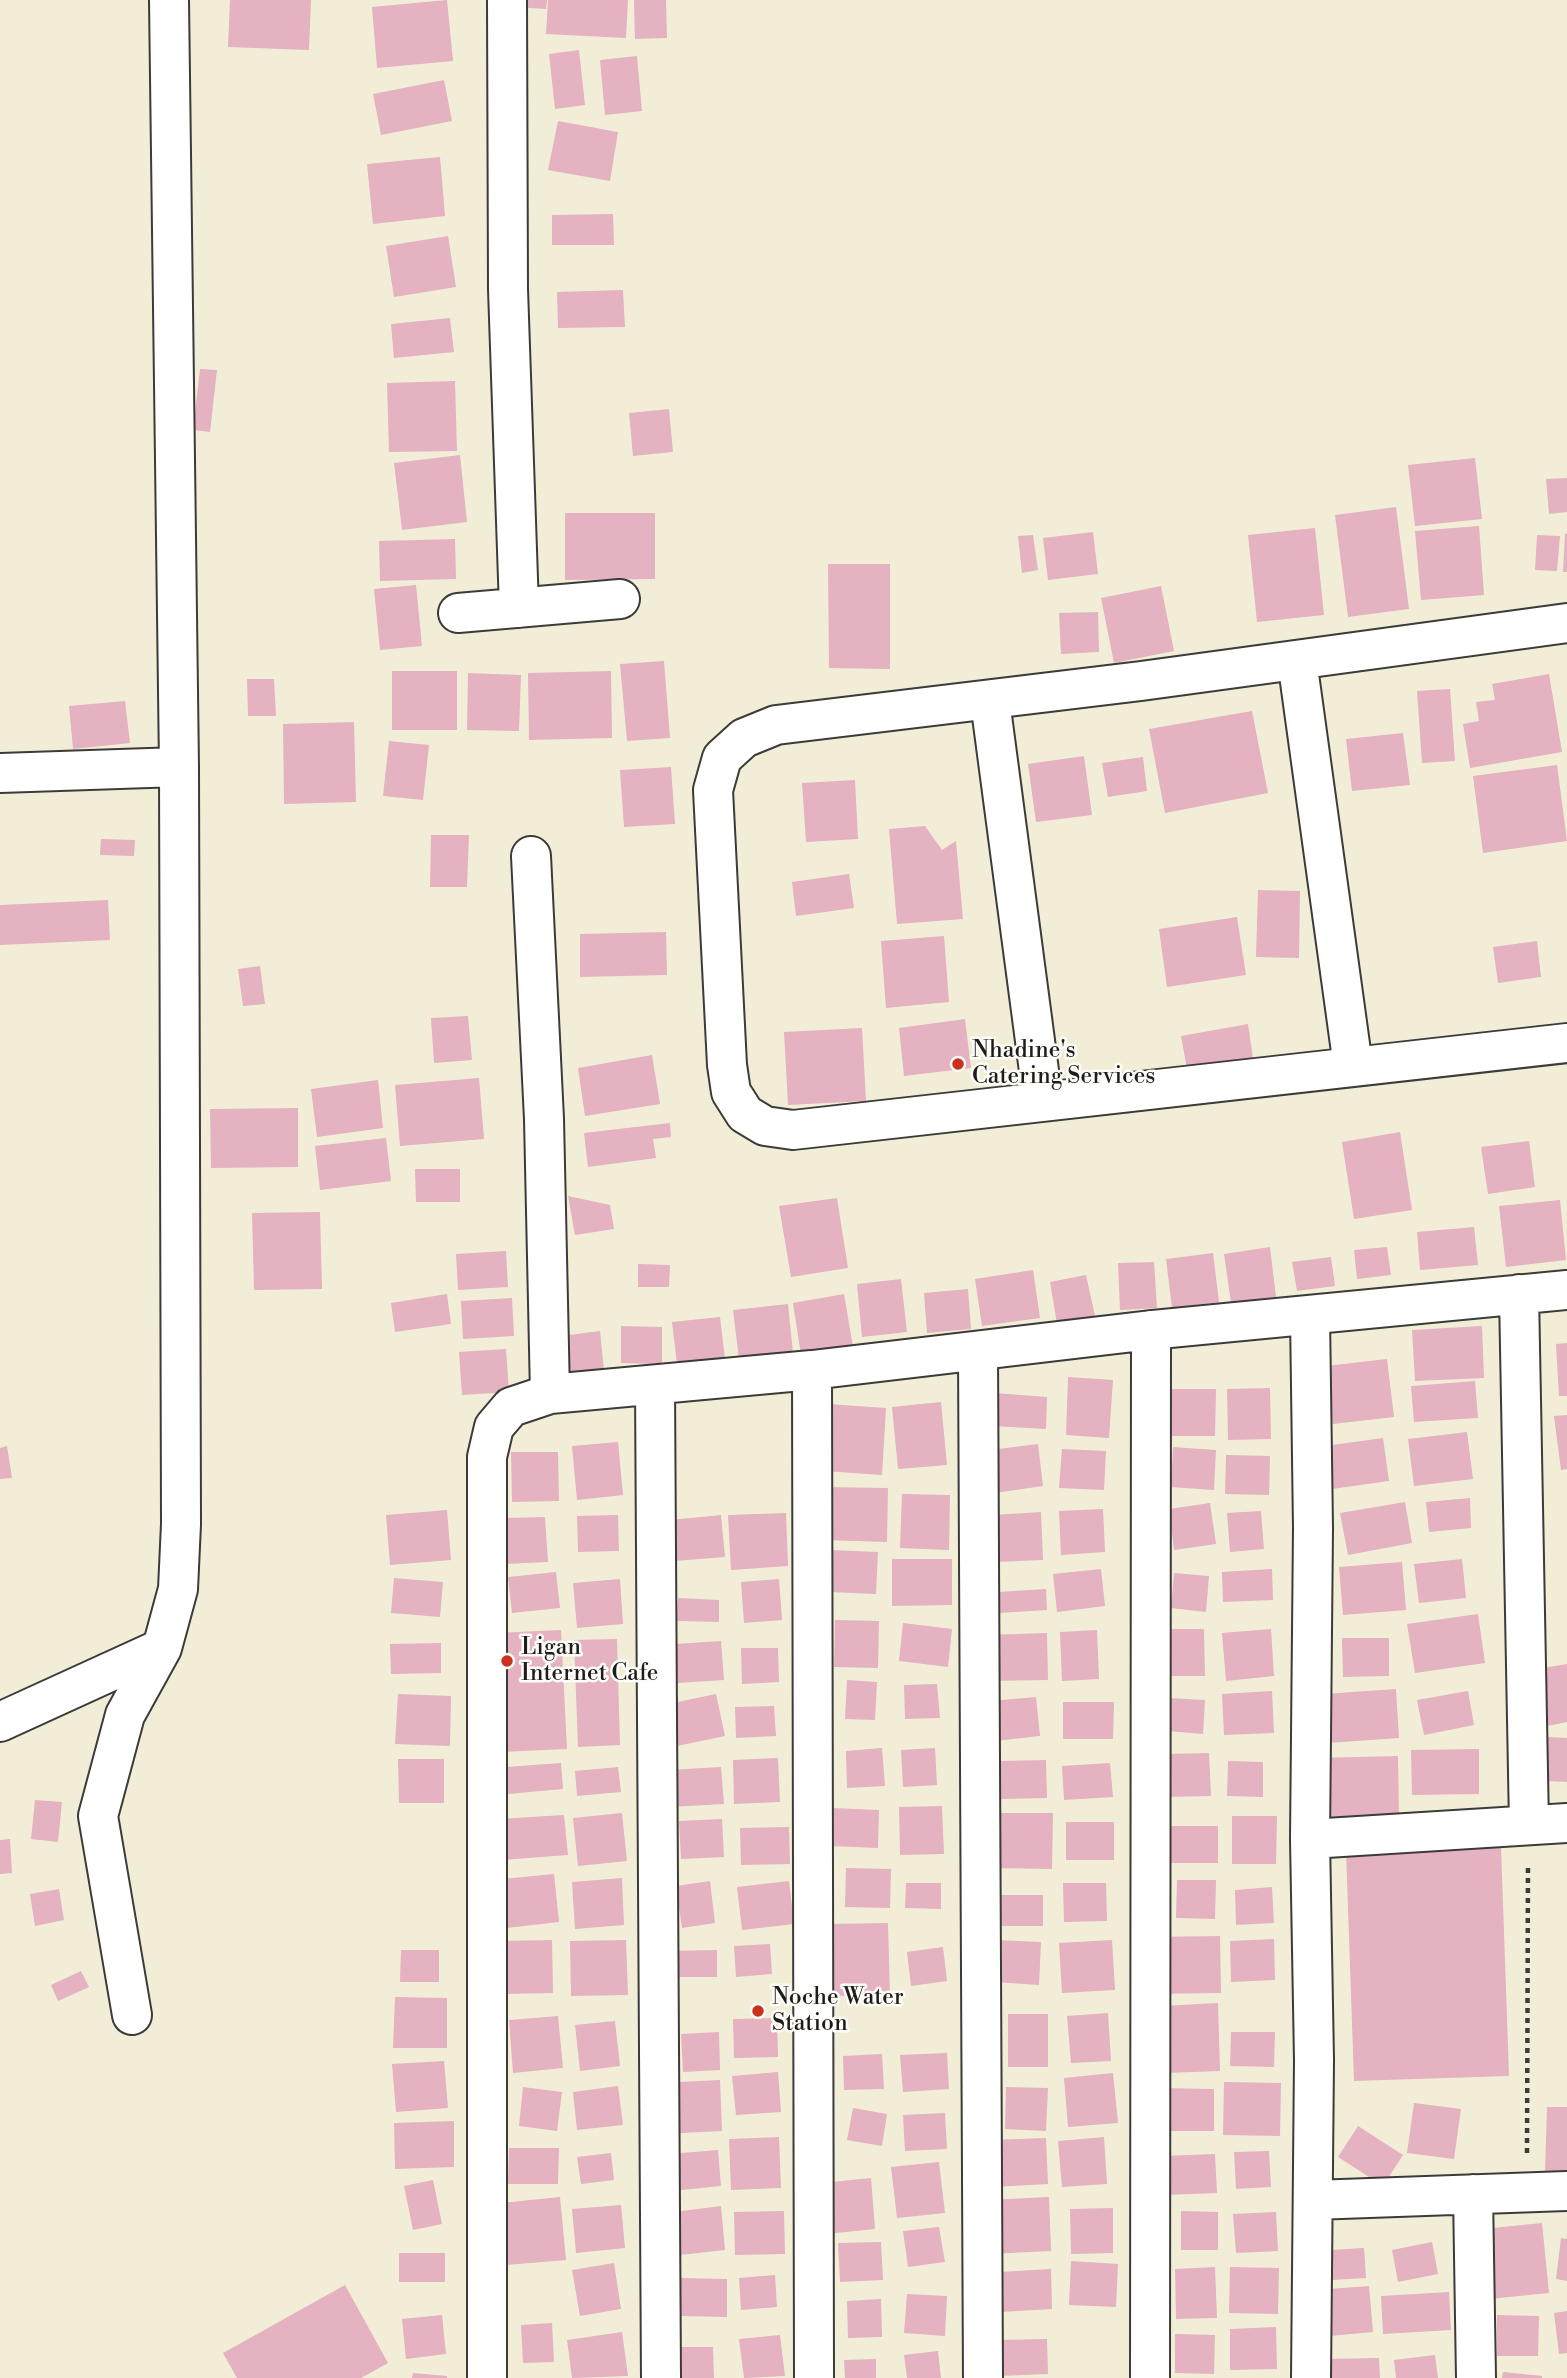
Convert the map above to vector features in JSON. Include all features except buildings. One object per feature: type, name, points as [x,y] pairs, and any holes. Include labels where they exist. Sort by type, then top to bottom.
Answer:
[{"type":"street","points":[[132,2015],[98,1816],[125,1715],[162,1648],[178,1590],[181,1524],[179,767],[169,0]]},
{"type":"street","points":[[507,0],[508,289],[519,608]]},
{"type":"street","points":[[458,613],[620,598]]},
{"type":"street","points":[[1567,623],[990,701],[776,725],[744,738],[722,758],[713,790],[727,1065],[731,1092],[745,1114],[765,1126],[793,1130],[1567,1042]]},
{"type":"street","points":[[1297,660],[1353,1066]]},
{"type":"street","points":[[990,701],[1043,1101]]},
{"type":"street","points":[[0,774],[179,767]]},
{"type":"street","points":[[531,856],[544,1119],[550,1394]]},
{"type":"street","points":[[487,2378],[487,1457],[494,1427],[511,1407],[550,1394],[812,1370],[1151,1330],[1567,1290]]},
{"type":"street","points":[[1519,1294],[1529,1825]]},
{"type":"street","points":[[1310,1316],[1313,1528],[1310,1839],[1313,2200],[1311,2378]]},
{"type":"street","points":[[1150,2378],[1151,1330]]},
{"type":"street","points":[[978,1352],[983,2378]]},
{"type":"street","points":[[812,1370],[814,2378]]},
{"type":"street","points":[[655,1386],[661,2378]]},
{"type":"street","points":[[0,1722],[162,1648]]},
{"type":"street","points":[[1310,1839],[1567,1823]]},
{"type":"street","points":[[1313,2200],[1567,2191]]},
{"type":"street","points":[[1474,2194],[1476,2378]]},
{"type":"path","points":[[1527,2192],[1529,1825]]},
{"type":"place","name":"Nhadine's Catering Services","points":[[958,1064]]},
{"type":"place","name":"Ligan Internet Cafe","points":[[507,1661]]},
{"type":"place","name":"Noche Water Station","points":[[758,2011]]}]
